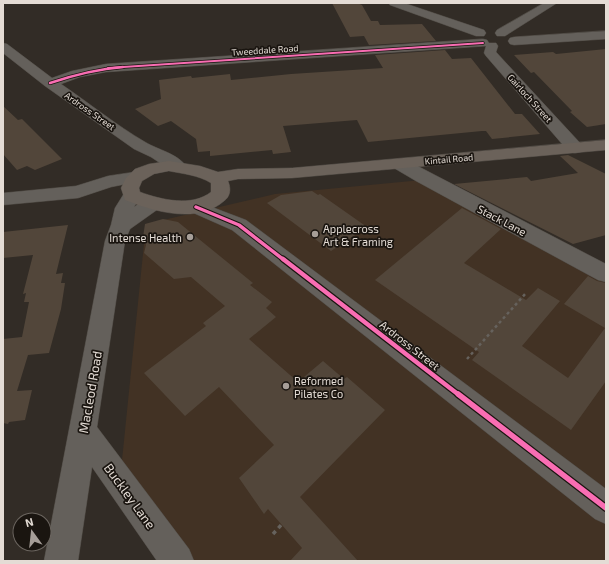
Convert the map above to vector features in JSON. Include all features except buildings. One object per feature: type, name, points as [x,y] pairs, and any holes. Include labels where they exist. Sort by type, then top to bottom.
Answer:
[{"type":"main road","name":"Kintail Road","points":[[219,188],[292,173],[605,146]]},
{"type":"main road","points":[[159,167],[178,167],[219,188],[209,203],[184,209],[142,201],[135,185],[148,169],[159,167]]},
{"type":"street","points":[[394,3],[485,41],[505,46],[513,44],[514,41],[606,35]]},
{"type":"street","points":[[501,32],[552,3]]},
{"type":"street","points":[[485,41],[489,32],[501,32],[511,36],[514,41]]},
{"type":"street","name":"Tweeddale Road","points":[[50,83],[77,74],[106,68],[485,41]]},
{"type":"street","name":"Gairloch Street","points":[[485,41],[490,53],[576,148]]},
{"type":"street","name":"Ardross Street","points":[[3,47],[50,83],[140,146],[157,153],[178,167]]},
{"type":"street","points":[[3,199],[78,192],[106,195],[135,185],[140,146]]},
{"type":"street","name":"Stack Lane","points":[[400,164],[606,274]]},
{"type":"street","name":"Macleod Road","points":[[61,561],[115,241],[121,224],[124,208],[135,185]]},
{"type":"street","points":[[219,188],[234,224]]},
{"type":"street","points":[[121,224],[154,203]]},
{"type":"street","name":"Ardross Street","points":[[196,207],[245,230],[606,508]]},
{"type":"street","name":"Buckley Lane","points":[[83,431],[177,561]]},
{"type":"path","points":[[467,359],[526,293]]},
{"type":"path","points":[[273,534],[282,524]]},
{"type":"shaded area","points":[[422,180],[606,277],[606,561],[176,561],[120,480],[146,224],[275,194]]},
{"type":"cycle path","points":[[50,83],[77,74],[106,68],[483,43]]},
{"type":"cycle path","points":[[196,207],[239,225],[606,508]]},
{"type":"place","name":"Applecross Art & Framing","points":[[315,234]]},
{"type":"place","name":"Intense Health","points":[[190,237]]},
{"type":"place","name":"Reformed Pilates Co","points":[[286,386]]}]
